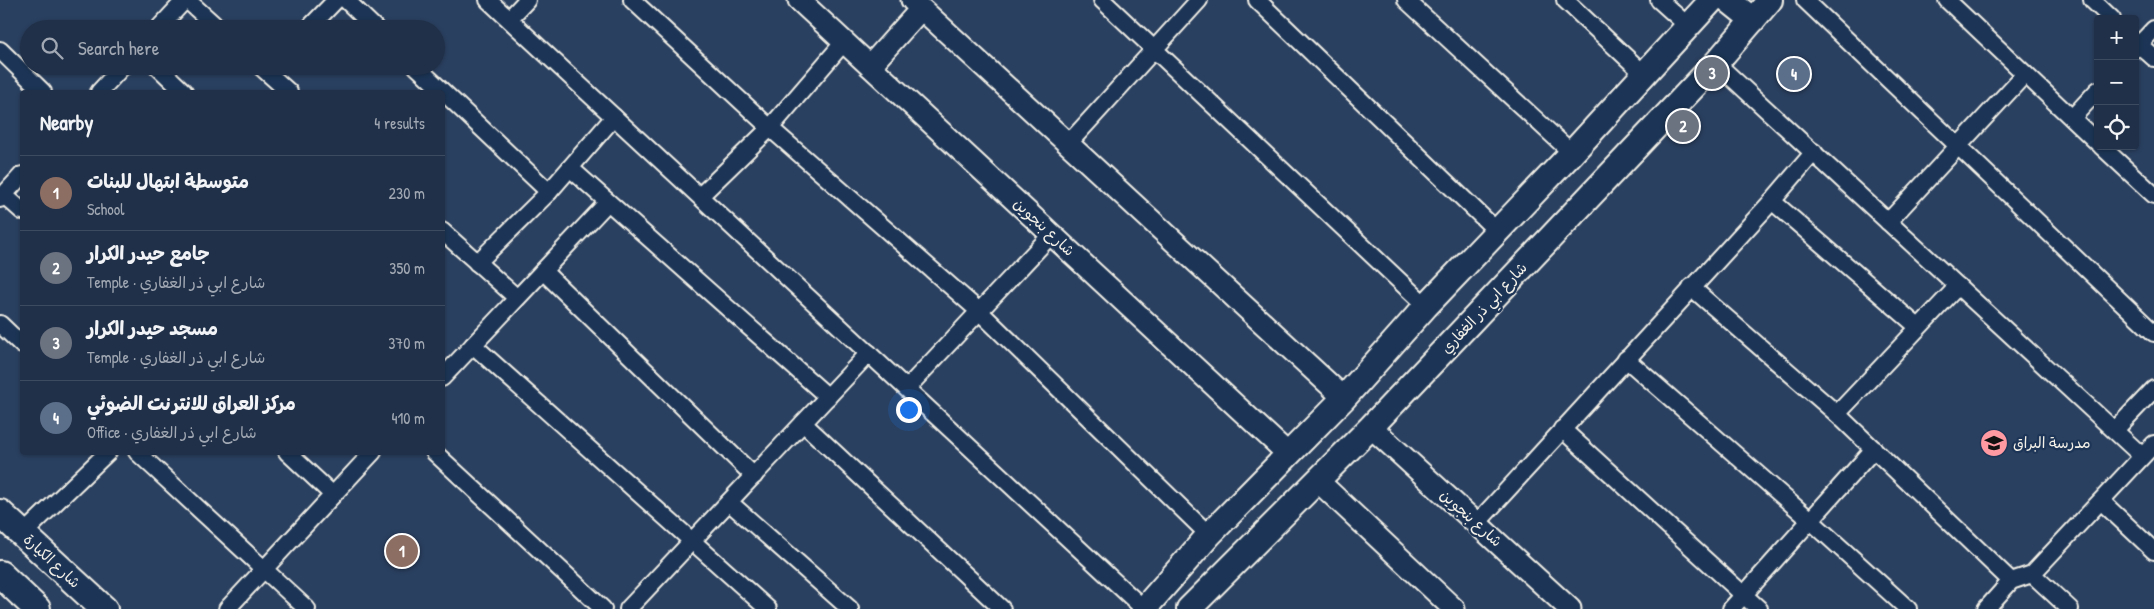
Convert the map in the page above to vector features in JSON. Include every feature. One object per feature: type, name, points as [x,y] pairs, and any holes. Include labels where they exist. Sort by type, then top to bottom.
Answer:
[{"type":"main road","points":[[1144,609],[1209,535],[1344,398],[1426,306],[1572,153],[1712,0]]},
{"type":"main road","points":[[1728,0],[1753,20]]},
{"type":"main road","name":"شارع ابي ذر الغفاري","points":[[1189,609],[1371,427],[1716,63],[1770,0]]},
{"type":"main road","name":"شارع الكيارة","points":[[0,513],[104,609]]},
{"type":"main road","points":[[0,574],[37,609]]},
{"type":"street","points":[[167,20],[186,0],[208,20]]},
{"type":"street","points":[[317,20],[336,0]]},
{"type":"street","points":[[346,0],[367,20]]},
{"type":"street","points":[[488,0],[1144,609]]},
{"type":"street","points":[[509,19],[527,0]]},
{"type":"street","points":[[632,0],[770,128],[979,311],[1209,535]]},
{"type":"street","name":"شارع بنجوين","points":[[799,0],[1288,454]]},
{"type":"street","points":[[1102,0],[1426,306]]},
{"type":"street","points":[[1068,144],[1199,0]]},
{"type":"street","points":[[1257,0],[1498,232]]},
{"type":"street","points":[[1406,0],[1572,153]]},
{"type":"street","points":[[1565,0],[1644,74]]},
{"type":"street","points":[[1659,0],[1688,26]]},
{"type":"street","points":[[1805,0],[2154,333]]},
{"type":"street","points":[[1947,0],[2094,139]]},
{"type":"street","points":[[2092,0],[2108,15]]},
{"type":"street","points":[[870,66],[916,4],[1344,398]]},
{"type":"street","points":[[2139,43],[2154,29]]},
{"type":"street","points":[[700,196],[770,128],[844,42]]},
{"type":"street","points":[[2139,47],[2154,58]]},
{"type":"street","points":[[0,50],[20,70]]},
{"type":"street","points":[[1716,63],[2142,456]]},
{"type":"street","points":[[1888,222],[2025,74]]},
{"type":"street","points":[[26,75],[41,90]]},
{"type":"street","points":[[101,90],[115,75]]},
{"type":"street","points":[[166,75],[182,90]]},
{"type":"street","points":[[272,75],[287,90]]},
{"type":"street","points":[[426,75],[441,90]]},
{"type":"street","points":[[445,93],[549,192]]},
{"type":"street","points":[[2072,118],[2094,94]]},
{"type":"street","points":[[477,263],[549,192],[614,117]]},
{"type":"street","points":[[2105,150],[2154,195]]},
{"type":"street","points":[[1477,523],[1691,287],[1772,201],[1814,152]]},
{"type":"street","points":[[570,168],[607,203],[828,397]]},
{"type":"street","points":[[20,177],[2,197],[20,210]]},
{"type":"street","points":[[1772,201],[1918,327]]},
{"type":"street","points":[[445,375],[607,203]]},
{"type":"street","points":[[445,234],[517,298]]},
{"type":"street","points":[[907,388],[1052,234]]},
{"type":"street","points":[[543,271],[754,476]]},
{"type":"street","points":[[1837,414],[1958,286]]},
{"type":"street","points":[[1691,287],[1837,414],[2011,581]]},
{"type":"street","points":[[0,324],[20,343]]},
{"type":"street","points":[[473,345],[768,609]]},
{"type":"street","points":[[628,609],[869,353]]},
{"type":"street","points":[[1626,359],[1810,520],[1908,609]]},
{"type":"street","points":[[2115,430],[2154,389]]},
{"type":"street","points":[[803,423],[1002,609]]},
{"type":"street","name":"شارع بنجوين","points":[[1371,427],[1570,609]]},
{"type":"street","points":[[1562,430],[1759,609]]},
{"type":"street","points":[[1986,609],[2011,581],[2032,574],[2154,444]]},
{"type":"street","points":[[1730,609],[1874,449]]},
{"type":"street","points":[[23,534],[105,455]]},
{"type":"street","points":[[140,455],[307,609]]},
{"type":"street","points":[[290,455],[333,495]]},
{"type":"street","points":[[227,609],[370,455]]},
{"type":"street","points":[[437,455],[603,609]]},
{"type":"street","points":[[1318,481],[1454,609]]},
{"type":"street","points":[[2102,501],[2154,551]]},
{"type":"street","points":[[729,502],[850,609]]},
{"type":"street","points":[[2032,574],[2070,609]]},
{"type":"place","name":"مسجد حيدر الكرار","points":[[1712,73]]},
{"type":"place","name":"مركز العراق للانترنت الضوئي","points":[[1794,74]]},
{"type":"place","name":"جامع حيدر الكرار","points":[[1683,126]]},
{"type":"place","name":"مدرسة البراق","points":[[1994,443]]},
{"type":"place","name":"متوسطة ابتهال للبنات","points":[[402,551]]}]
